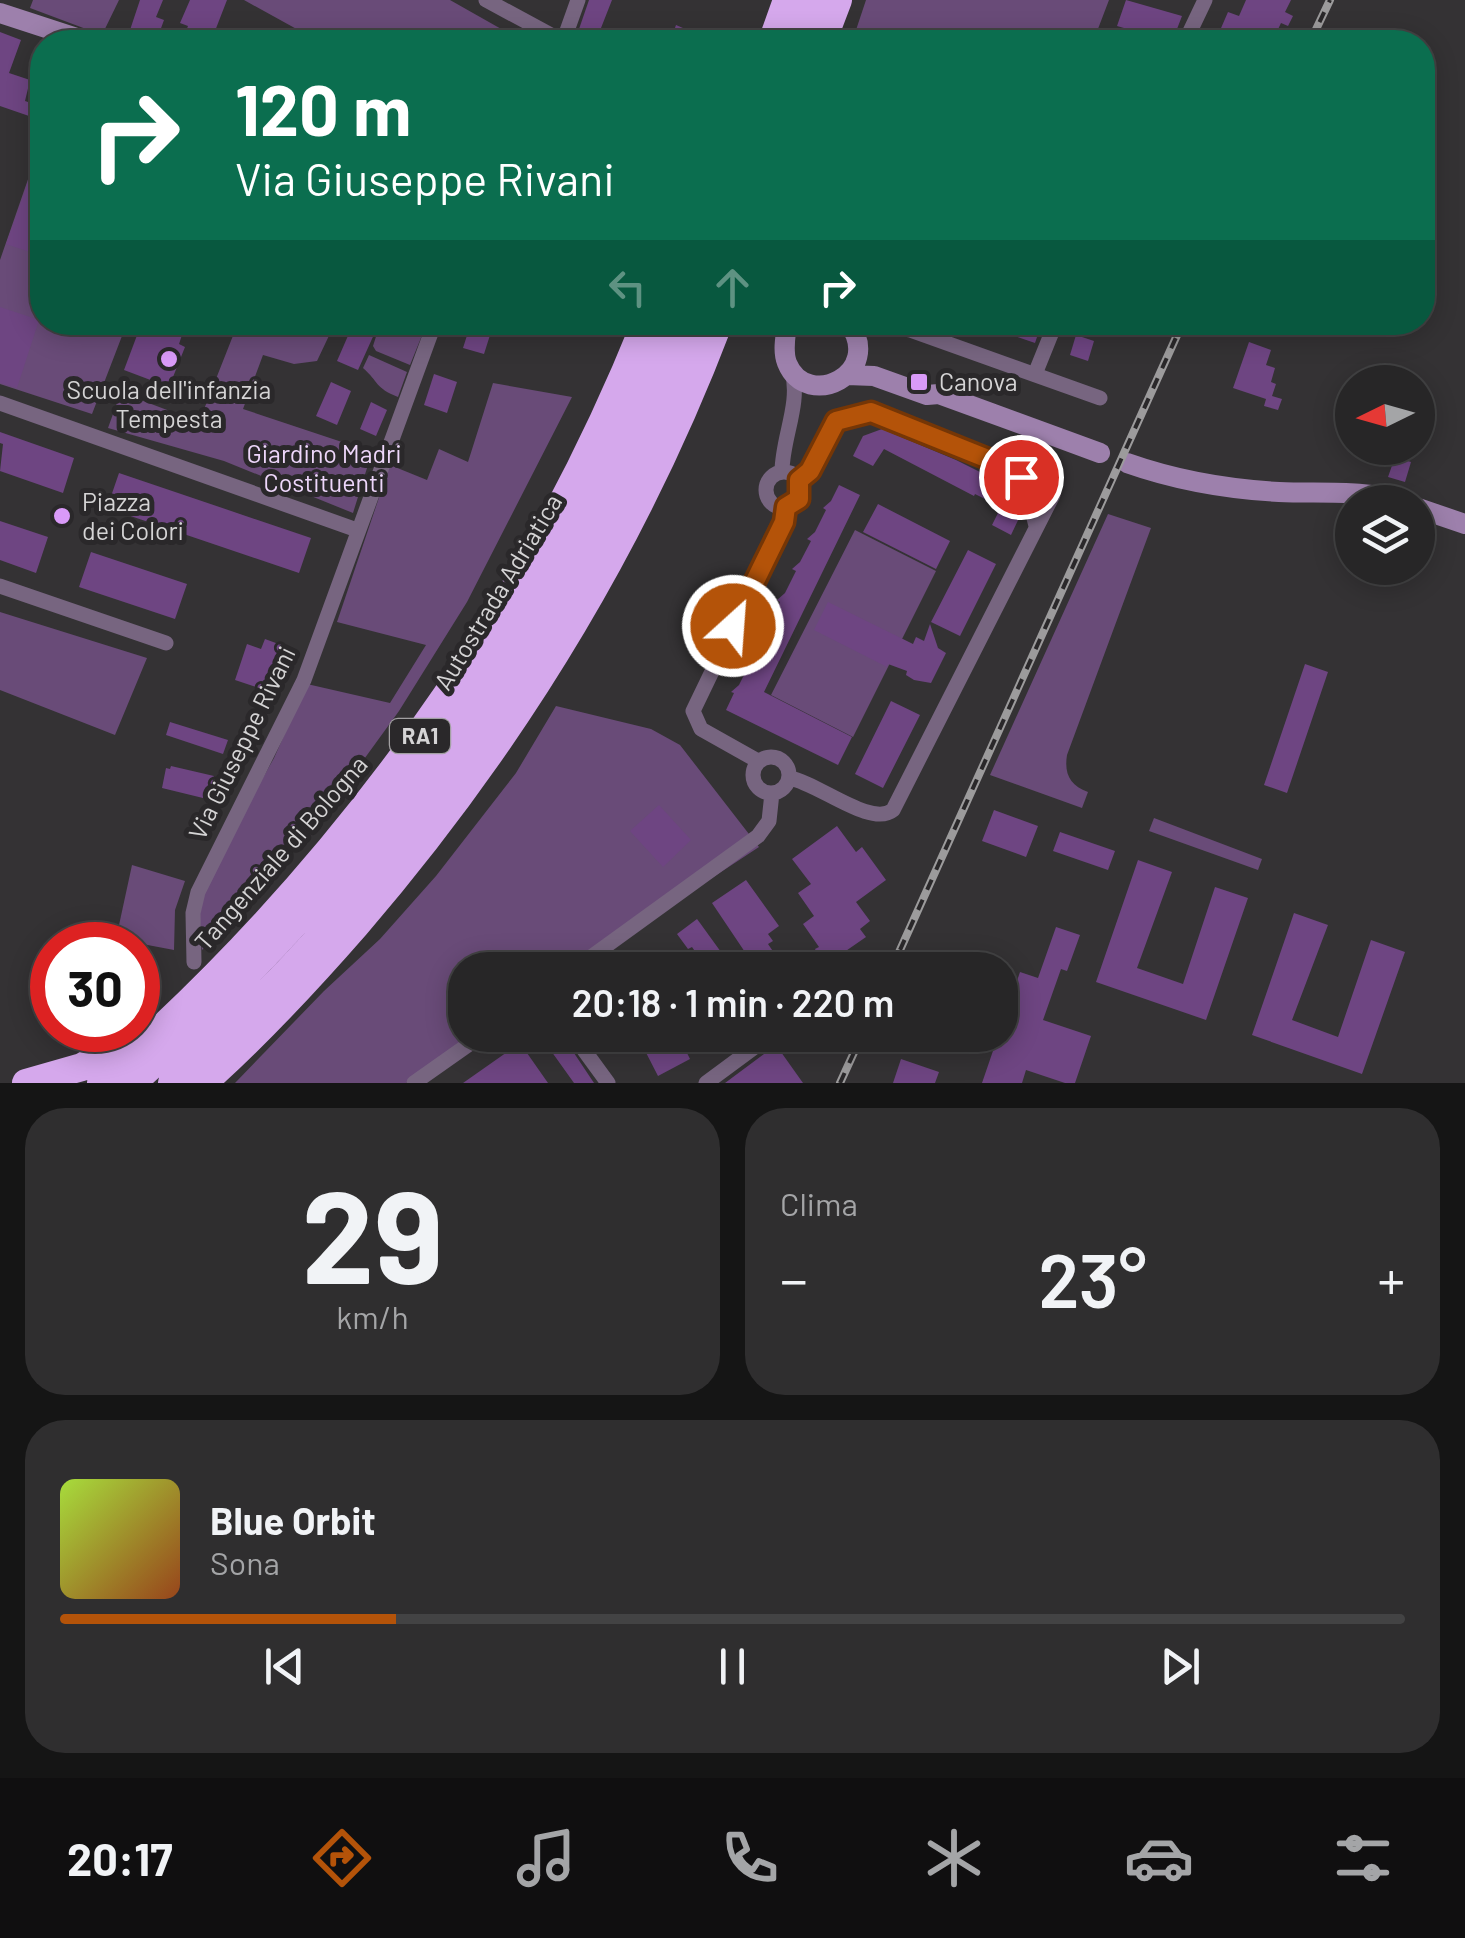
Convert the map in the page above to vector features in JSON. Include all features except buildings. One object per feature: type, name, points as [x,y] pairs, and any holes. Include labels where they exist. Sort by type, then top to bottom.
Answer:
[{"type":"highway","points":[[756,30],[767,0]]},
{"type":"highway","points":[[776,30],[787,0]]},
{"type":"highway","points":[[805,30],[816,0]]},
{"type":"highway","points":[[827,30],[838,0]]},
{"type":"highway","name":"Tangenziale di Bologna","points":[[101,1083],[182,1009],[314,868],[386,782],[443,703],[504,609],[586,458],[640,335]]},
{"type":"highway","name":"Autostrada Adriatica","points":[[132,1083],[241,981],[298,920],[346,866],[461,714],[563,548],[663,335]]},
{"type":"highway","points":[[172,1083],[260,999],[318,936],[461,760],[518,675],[586,560],[647,440],[692,335]]},
{"type":"highway","name":"RA1","points":[[203,1083],[271,1018],[408,862],[497,744],[625,532],[714,335]]},
{"type":"highway","points":[[26,1083],[82,1067],[142,1032],[294,882],[314,868]]},
{"type":"highway","points":[[221,1083],[257,1045],[271,1018]]},
{"type":"main road","points":[[0,13],[52,30]]},
{"type":"main road","points":[[788,335],[786,357],[792,371],[802,380],[822,385],[848,376],[874,376],[928,395],[939,394],[1100,453]]},
{"type":"main road","points":[[848,376],[856,362],[855,335]]},
{"type":"main road","points":[[857,335],[882,367],[932,386],[939,394]]},
{"type":"main road","points":[[1127,463],[1179,481],[1211,487],[1335,494]]},
{"type":"main road","points":[[1435,514],[1465,524]]},
{"type":"street","points":[[486,0],[542,30]]},
{"type":"street","points":[[568,30],[578,0]]},
{"type":"street","points":[[1191,30],[1205,0]]},
{"type":"street","name":"Via Giuseppe Rivani","points":[[194,962],[193,913],[198,892],[304,680],[430,335]]},
{"type":"street","points":[[924,335],[1100,398]]},
{"type":"street","points":[[1035,374],[1051,335]]},
{"type":"street","points":[[782,472],[783,445],[796,390],[792,371]]},
{"type":"street","points":[[793,409],[802,397],[822,385]]},
{"type":"street","points":[[0,403],[357,530]]},
{"type":"street","points":[[799,480],[810,471],[836,421],[871,412],[1008,467],[1025,483],[1036,526]]},
{"type":"street","points":[[782,472],[799,480],[799,499],[786,507],[769,500],[766,488],[771,477],[782,472]]},
{"type":"street","points":[[789,778],[806,782],[873,816],[887,815],[893,810],[1053,491],[1050,484],[1039,480],[1025,483]]},
{"type":"street","points":[[758,761],[701,729],[692,711],[784,522],[786,507]]},
{"type":"street","points":[[0,586],[166,643]]},
{"type":"street","points":[[769,756],[780,759],[789,778],[784,788],[764,792],[754,782],[753,772],[758,761],[769,756]]},
{"type":"street","points":[[598,952],[758,836],[769,821],[772,793]]},
{"type":"street","points":[[414,1083],[458,1052]]},
{"type":"street","points":[[585,1052],[608,1083]]},
{"type":"street","points":[[706,1083],[748,1052]]},
{"type":"green space","points":[[33,0],[119,0],[104,30],[89,30],[30,8]]},
{"type":"green space","points":[[244,0],[450,0],[503,30],[298,30]]},
{"type":"green space","points":[[866,0],[1109,0],[1098,30],[856,30]]},
{"type":"green space","points":[[30,174],[30,335],[122,335],[92,414],[0,384],[0,260]]},
{"type":"green space","name":"Giardino Madri Costituenti","points":[[233,335],[329,335],[317,361],[294,364],[263,355],[243,409],[372,452],[353,513],[224,461],[108,428],[118,400],[138,399],[199,422]]},
{"type":"green space","points":[[376,335],[422,335],[410,365],[376,351],[373,346]]},
{"type":"green space","points":[[369,355],[407,372],[398,397],[381,388],[363,368]]},
{"type":"green space","points":[[493,383],[572,397],[467,602],[399,711],[317,824],[202,950],[199,908],[216,862],[274,758],[307,684],[390,703],[426,645],[337,622],[390,465],[427,480],[439,449],[468,462]]},
{"type":"green space","points":[[1108,514],[1151,528],[1067,755],[1070,778],[1088,792],[1082,808],[990,775]]},
{"type":"green space","points":[[855,530],[936,571],[853,737],[771,695]]},
{"type":"green space","points":[[0,612],[147,658],[115,735],[0,690]]},
{"type":"green space","points":[[556,706],[651,729],[680,745],[759,847],[599,952],[448,952],[449,1052],[406,1083],[235,1083],[380,939],[436,876],[516,773]]},
{"type":"green space","points":[[1154,818],[1262,859],[1258,870],[1149,831]]},
{"type":"green space","points":[[132,865],[185,881],[175,910],[174,950],[160,947],[160,922],[120,922]]},
{"type":"railway","points":[[1316,30],[1330,0]]},
{"type":"railway","points":[[899,952],[1177,335]]},
{"type":"railway","points":[[840,1083],[854,1052]]},
{"type":"place","name":"Scuola dell'infanzia Tempesta","points":[[169,359]]},
{"type":"place","name":"Canova","points":[[919,382]]},
{"type":"place","name":"Piazza dei Colori","points":[[62,516]]},
{"type":"route","points":[[733,626],[784,522],[786,507],[799,499],[799,480],[810,471],[836,421],[871,412],[1008,467],[1021,477]]}]
